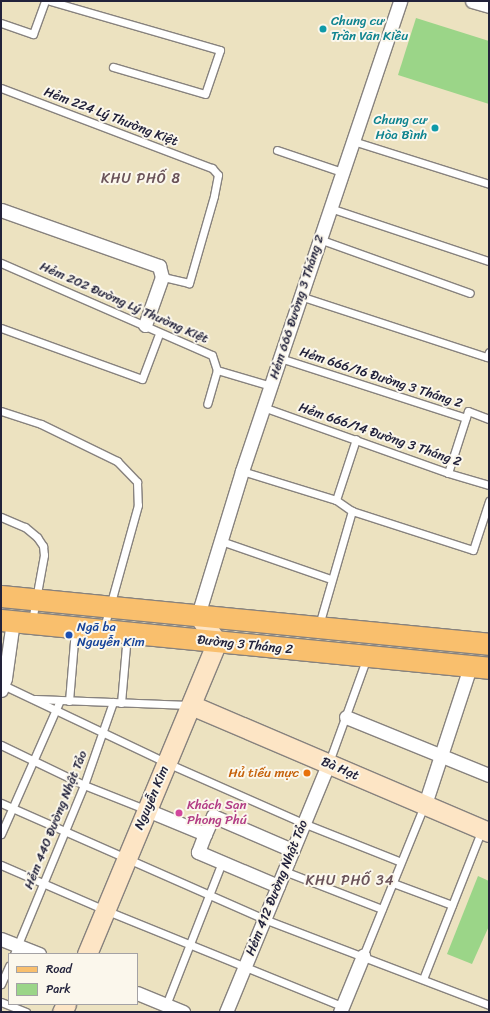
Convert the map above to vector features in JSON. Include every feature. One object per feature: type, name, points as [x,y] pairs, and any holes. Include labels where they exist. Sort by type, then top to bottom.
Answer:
[{"type":"main road","name":"Đường 3 Tháng 2","points":[[1,596],[489,644]]},
{"type":"main road","name":"Đường 3 Tháng 2","points":[[15,622],[479,668]]},
{"type":"street","name":"Hẻm 666 Đường 3 Tháng 2","points":[[198,615],[263,407],[400,1]]},
{"type":"street","points":[[472,1],[489,6]]},
{"type":"street","points":[[1,210],[159,266],[162,277],[145,325]]},
{"type":"street","points":[[198,615],[217,642]]},
{"type":"street","points":[[2,688],[15,622]]},
{"type":"street","name":"Nguyễn Kim","points":[[87,953],[217,642]]},
{"type":"street","points":[[425,804],[439,753],[479,668]]},
{"type":"street","name":"Bà Hạt","points":[[191,705],[486,830]]},
{"type":"street","points":[[346,716],[439,753],[489,775]]},
{"type":"street","name":"Hẻm 412 Đường Nhật Tảo","points":[[226,1012],[328,764]]},
{"type":"street","points":[[147,810],[205,834]]},
{"type":"street","points":[[278,886],[198,852],[205,834],[213,816],[292,850]]},
{"type":"street","points":[[1,939],[16,950],[33,953]]},
{"type":"street","points":[[341,1009],[363,956]]},
{"type":"street","points":[[138,993],[183,1012]]},
{"type":"lane","points":[[1,22],[33,34],[45,1]]},
{"type":"lane","points":[[50,1],[220,50],[205,94],[113,67]]},
{"type":"lane","name":"Hẻm 224 Lý Thường Kiệt","points":[[1,88],[212,168],[218,175],[189,283],[162,277]]},
{"type":"lane","points":[[353,141],[489,184]]},
{"type":"lane","points":[[277,150],[342,172]]},
{"type":"lane","points":[[330,208],[488,261]]},
{"type":"lane","points":[[319,239],[470,294]]},
{"type":"lane","name":"Hẻm 202 Đường Lý Thường Kiệt","points":[[1,263],[145,325],[159,334],[212,355],[217,370]]},
{"type":"lane","points":[[300,296],[487,357],[489,352]]},
{"type":"lane","points":[[1,328],[142,379],[159,334]]},
{"type":"lane","name":"Hẻm 666/16 Đường 3 Tháng 2","points":[[280,358],[466,418],[448,473]]},
{"type":"lane","points":[[207,404],[217,370],[270,386]]},
{"type":"lane","name":"Hẻm 666/14 Đường 3 Tháng 2","points":[[263,407],[448,473],[489,485]]},
{"type":"lane","points":[[1,411],[41,424],[117,461],[137,482],[138,505],[109,607],[104,630]]},
{"type":"lane","points":[[466,418],[468,411],[488,419]]},
{"type":"lane","points":[[336,500],[356,439]]},
{"type":"lane","points":[[242,471],[336,500],[352,512],[473,550],[489,501]]},
{"type":"lane","points":[[319,628],[331,579],[352,512]]},
{"type":"lane","points":[[1,517],[25,527],[38,538],[43,546],[44,555],[37,600],[15,622]]},
{"type":"lane","points":[[221,541],[331,579]]},
{"type":"lane","points":[[69,701],[75,628]]},
{"type":"lane","points":[[121,703],[127,633]]},
{"type":"lane","points":[[328,764],[367,657]]},
{"type":"lane","points":[[2,688],[31,699],[166,763],[303,823],[401,862]]},
{"type":"lane","points":[[31,699],[191,705]]},
{"type":"lane","points":[[1,834],[60,700]]},
{"type":"lane","name":"Hẻm 440 Đường Nhật Tảo","points":[[16,950],[104,734],[113,702]]},
{"type":"lane","points":[[1,745],[84,785],[147,810]]},
{"type":"lane","points":[[1,803],[126,860],[264,919],[489,1005]]},
{"type":"lane","points":[[363,956],[425,804]]},
{"type":"lane","points":[[422,979],[452,905],[486,830]]},
{"type":"lane","points":[[166,1005],[222,862]]},
{"type":"lane","points":[[1,865],[341,1009]]},
{"type":"lane","points":[[284,871],[382,909]]},
{"type":"lane","points":[[392,883],[452,905]]},
{"type":"lane","points":[[1,984],[8,968]]},
{"type":"lane","points":[[8,1005],[26,1012]]},
{"type":"green space","points":[[416,18],[489,41],[489,104],[398,75]]},
{"type":"green space","points":[[478,876],[489,881],[489,926],[472,964],[447,954]]},
{"type":"place","name":"Chung cư Trần Văn Kiều","points":[[323,29]]},
{"type":"place","name":"Chung cư Hòa Bình","points":[[435,128]]},
{"type":"place","name":"Ngã ba Nguyễn Kim","points":[[69,635]]},
{"type":"place","name":"Hủ tiếu mực","points":[[307,773]]},
{"type":"place","name":"Khách Sạn Phong Phú","points":[[179,813]]},
{"type":"district","name":"KHU PHỐ 8","points":[[141,179]]},
{"type":"district","name":"KHU PHỐ 34","points":[[350,881]]}]
